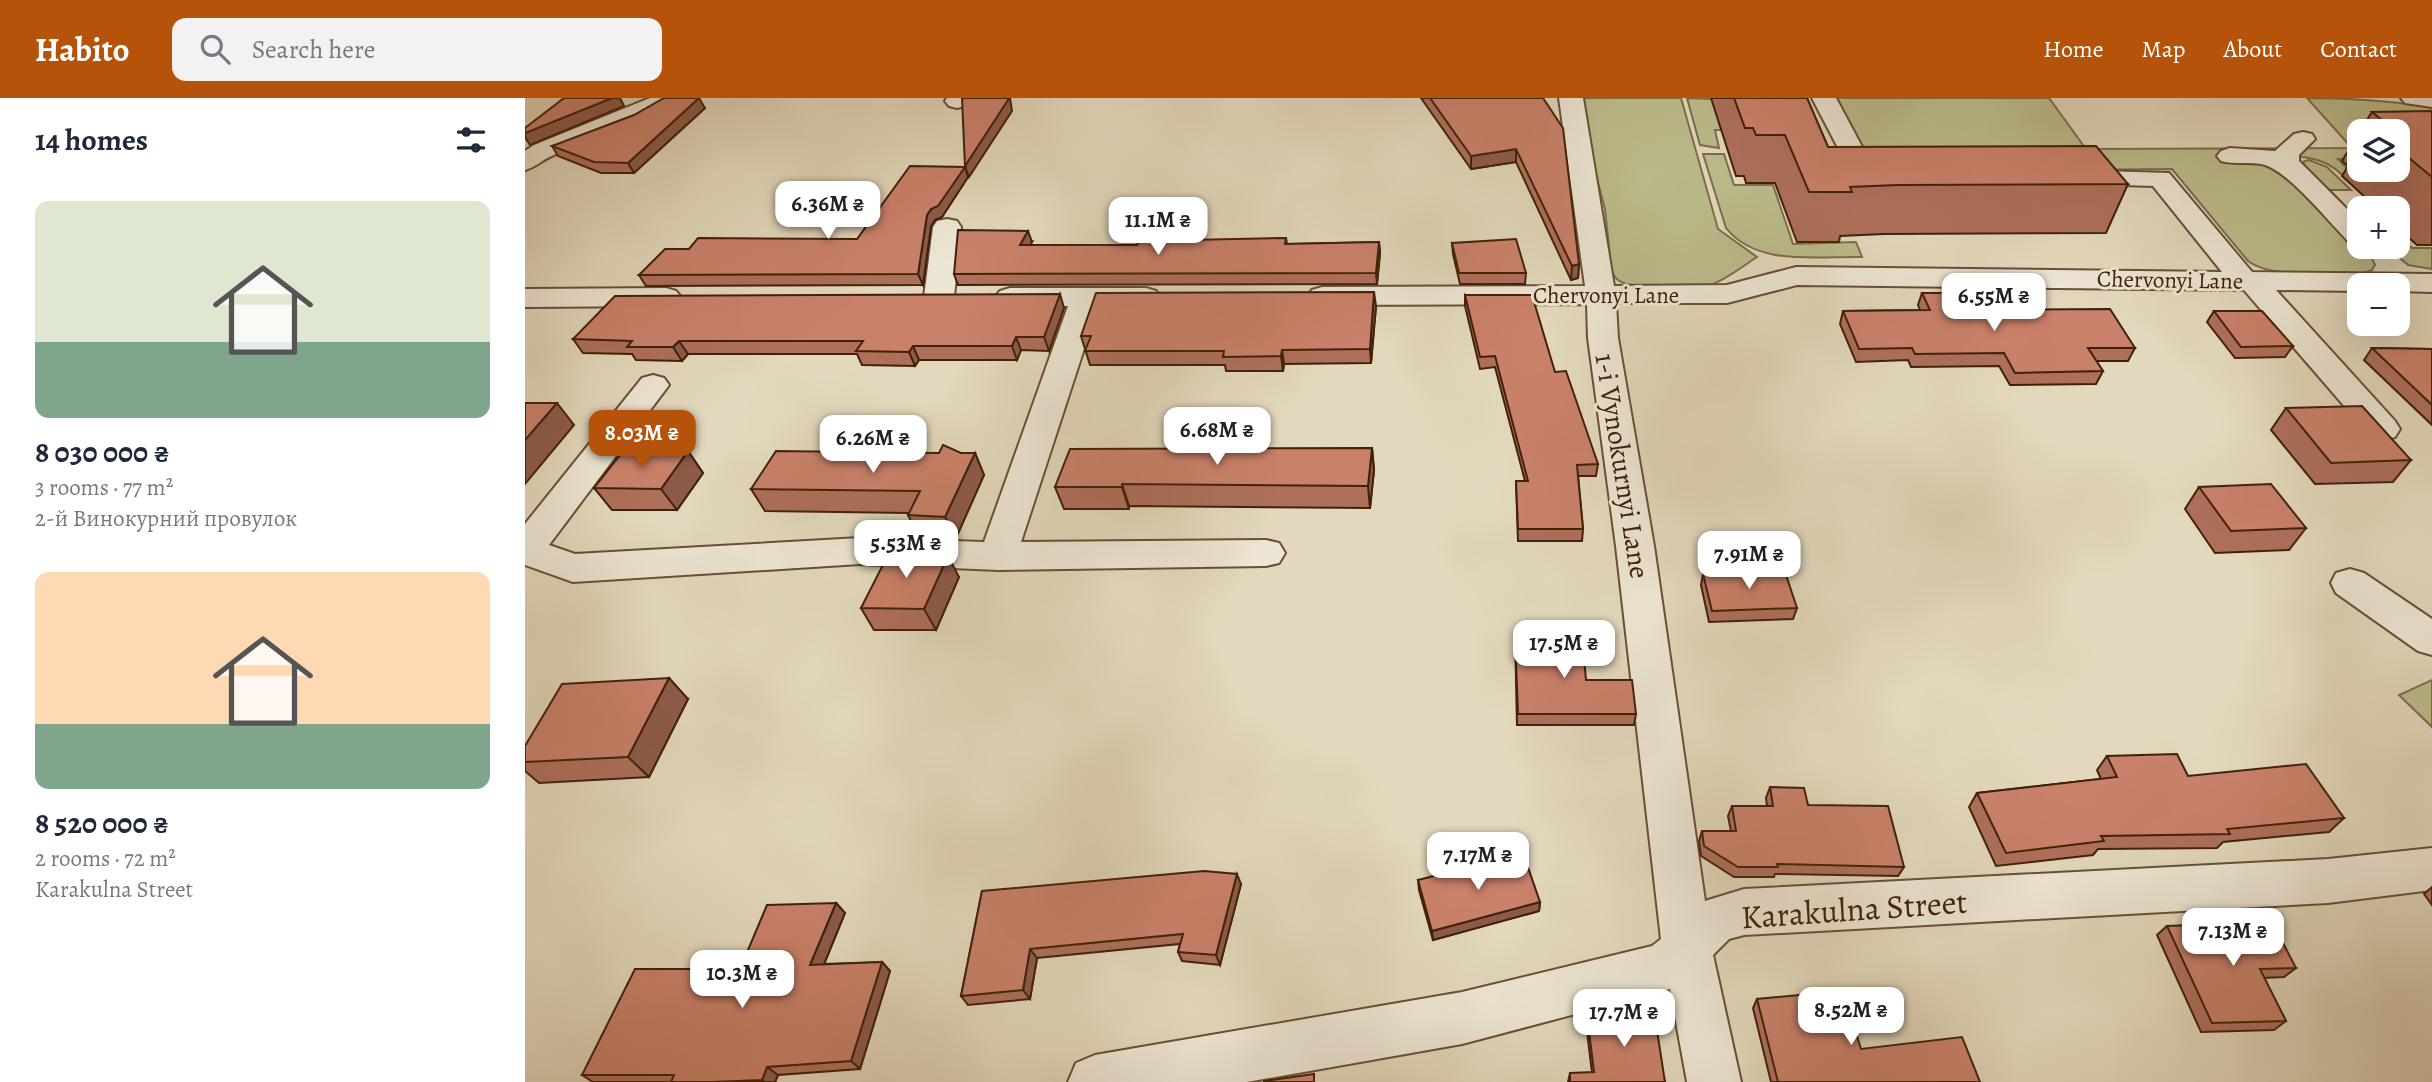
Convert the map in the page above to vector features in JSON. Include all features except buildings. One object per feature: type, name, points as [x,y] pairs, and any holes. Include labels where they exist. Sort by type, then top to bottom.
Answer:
[{"type":"street","points":[[525,162],[543,150],[653,107],[665,98]]},
{"type":"street","name":"1-i Vynokurnyi Lane","points":[[1571,98],[1601,295],[1603,338],[1635,546],[1687,950],[1714,1082]]},
{"type":"street","points":[[1824,98],[1857,162],[1877,174],[1908,178]]},
{"type":"street","points":[[2413,98],[2432,100]]},
{"type":"street","points":[[2303,139],[2286,153],[2285,158],[2291,169],[2347,224]]},
{"type":"street","points":[[2230,156],[2269,158],[2291,169]]},
{"type":"street","points":[[2048,178],[2159,178],[2247,280],[2383,429]]},
{"type":"street","points":[[947,227],[949,297],[1170,297]]},
{"type":"street","points":[[2386,259],[2419,282]]},
{"type":"street","name":"Chervonyi Lane","points":[[1296,296],[1727,294],[1796,276],[2419,282]]},
{"type":"street","points":[[525,298],[696,297]]},
{"type":"street","points":[[998,556],[1086,297]]},
{"type":"street","points":[[653,385],[525,550],[573,568],[860,551],[998,556],[1266,553]]},
{"type":"street","points":[[2350,583],[2432,640]]},
{"type":"street","name":"Karakulna Street","points":[[1095,1082],[1462,1018],[1664,967],[1687,950],[1701,930],[1717,919],[1744,912],[2328,881],[2432,869]]},
{"type":"green space","points":[[1582,98],[1681,98],[1718,229],[1757,257],[1722,280],[1702,287],[1636,286],[1616,278],[1611,268],[1605,209]]},
{"type":"green space","points":[[1687,98],[1712,99],[1722,130],[1715,130],[1719,148],[1700,145]]},
{"type":"green space","points":[[1836,98],[2049,98],[2086,149],[2347,148],[2347,159],[2338,159],[2347,168],[2347,174],[2341,174],[2330,165],[2303,157],[2229,161],[2261,161],[2290,177],[2347,232],[2347,259],[2372,259],[2375,265],[2372,270],[2364,273],[2320,274],[2287,273],[2258,267],[2248,261],[2172,169],[1942,171],[1879,164],[1859,144]]},
{"type":"green space","points":[[2307,98],[2354,99],[2432,107],[2432,171],[2410,146],[2410,119],[2347,119],[2347,142]]},
{"type":"green space","points":[[1703,154],[1724,154],[1734,185],[1773,185],[1793,244],[1856,242],[1862,257],[1789,257],[1754,249],[1739,240],[1726,228]]},
{"type":"green space","points":[[2309,160],[2327,167],[2351,190],[2328,190],[2303,165],[2304,161]]},
{"type":"green space","points":[[2410,246],[2432,248],[2432,269],[2408,265],[2401,259],[2410,259]]},
{"type":"green space","points":[[2432,680],[2432,727],[2399,695]]}]
